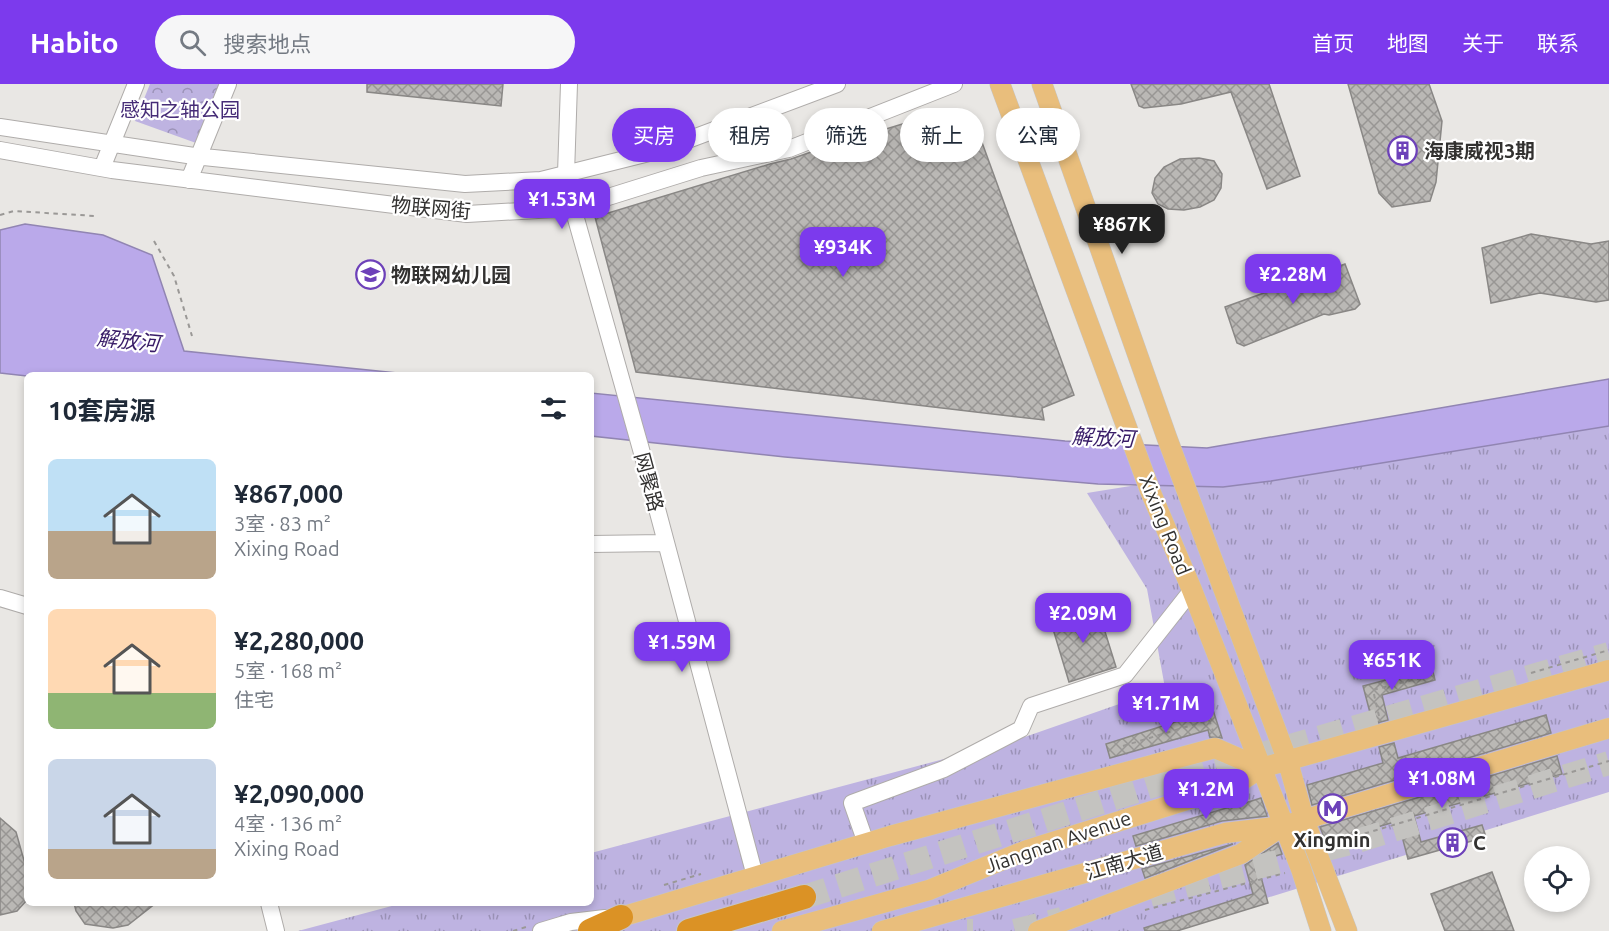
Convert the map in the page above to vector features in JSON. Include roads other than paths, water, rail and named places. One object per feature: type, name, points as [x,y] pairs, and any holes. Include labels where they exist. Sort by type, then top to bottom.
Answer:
[{"type":"highway","points":[[688,931],[804,897]]},
{"type":"highway","points":[[590,931],[621,916]]},
{"type":"main road","name":"Xixing Road","points":[[1000,84],[1151,493],[1192,590],[1301,869],[1321,931]]},
{"type":"main road","name":"Xixing Road","points":[[1042,84],[1167,438],[1288,762],[1304,819],[1347,931]]},
{"type":"main road","name":"Jiangnan Avenue","points":[[782,931],[928,890],[1027,850],[1235,785],[1261,768],[1609,670]]},
{"type":"main road","name":"江南大道","points":[[882,931],[1225,833],[1282,825],[1304,819],[1609,728]]},
{"type":"main road","points":[[621,916],[866,843],[1215,748],[1261,768]]},
{"type":"main road","points":[[1038,931],[1241,854],[1282,825]]},
{"type":"street","points":[[102,168],[136,84]]},
{"type":"street","points":[[189,180],[228,84]]},
{"type":"street","name":"网聚路","points":[[569,84],[566,174],[573,208],[644,460],[664,543],[755,876]]},
{"type":"street","name":"物联网街","points":[[0,127],[199,157],[465,184],[541,180],[661,150],[837,84]]},
{"type":"street","name":"物联网街","points":[[0,150],[189,180],[467,214],[573,208],[701,168],[789,149],[954,84]]},
{"type":"street","points":[[594,544],[664,543]]},
{"type":"street","points":[[866,843],[852,803],[944,769],[1021,729],[1031,706],[1125,675],[1192,590]]},
{"type":"street","points":[[0,598],[24,605]]},
{"type":"street","points":[[270,906],[276,931]]},
{"type":"street","points":[[541,931],[571,922],[621,916]]},
{"type":"water","name":"解放河","points":[[25,224],[103,235],[152,255],[184,351],[388,372],[24,372],[24,376],[0,373],[0,230]]},
{"type":"water","points":[[1609,379],[1609,426],[1223,487],[1098,484],[785,457],[594,436],[594,393],[1065,441],[1207,448]]},
{"type":"tunnel","points":[[804,897],[1155,785],[1609,654]]},
{"type":"tunnel","points":[[1150,895],[1354,842],[1609,763]]},
{"type":"tunnel","points":[[1015,931],[1062,919]]},
{"type":"tunnel","points":[[967,931],[973,931]]},
{"type":"place","name":"海康威视3期","points":[[1403,151]]},
{"type":"place","name":"物联网幼儿园","points":[[370,275]]},
{"type":"place","name":"Xingmin","points":[[1332,809]]},
{"type":"place","name":"C","points":[[1452,843]]},
{"type":"park label","name":"感知之轴公园","points":[[180,110]]}]
